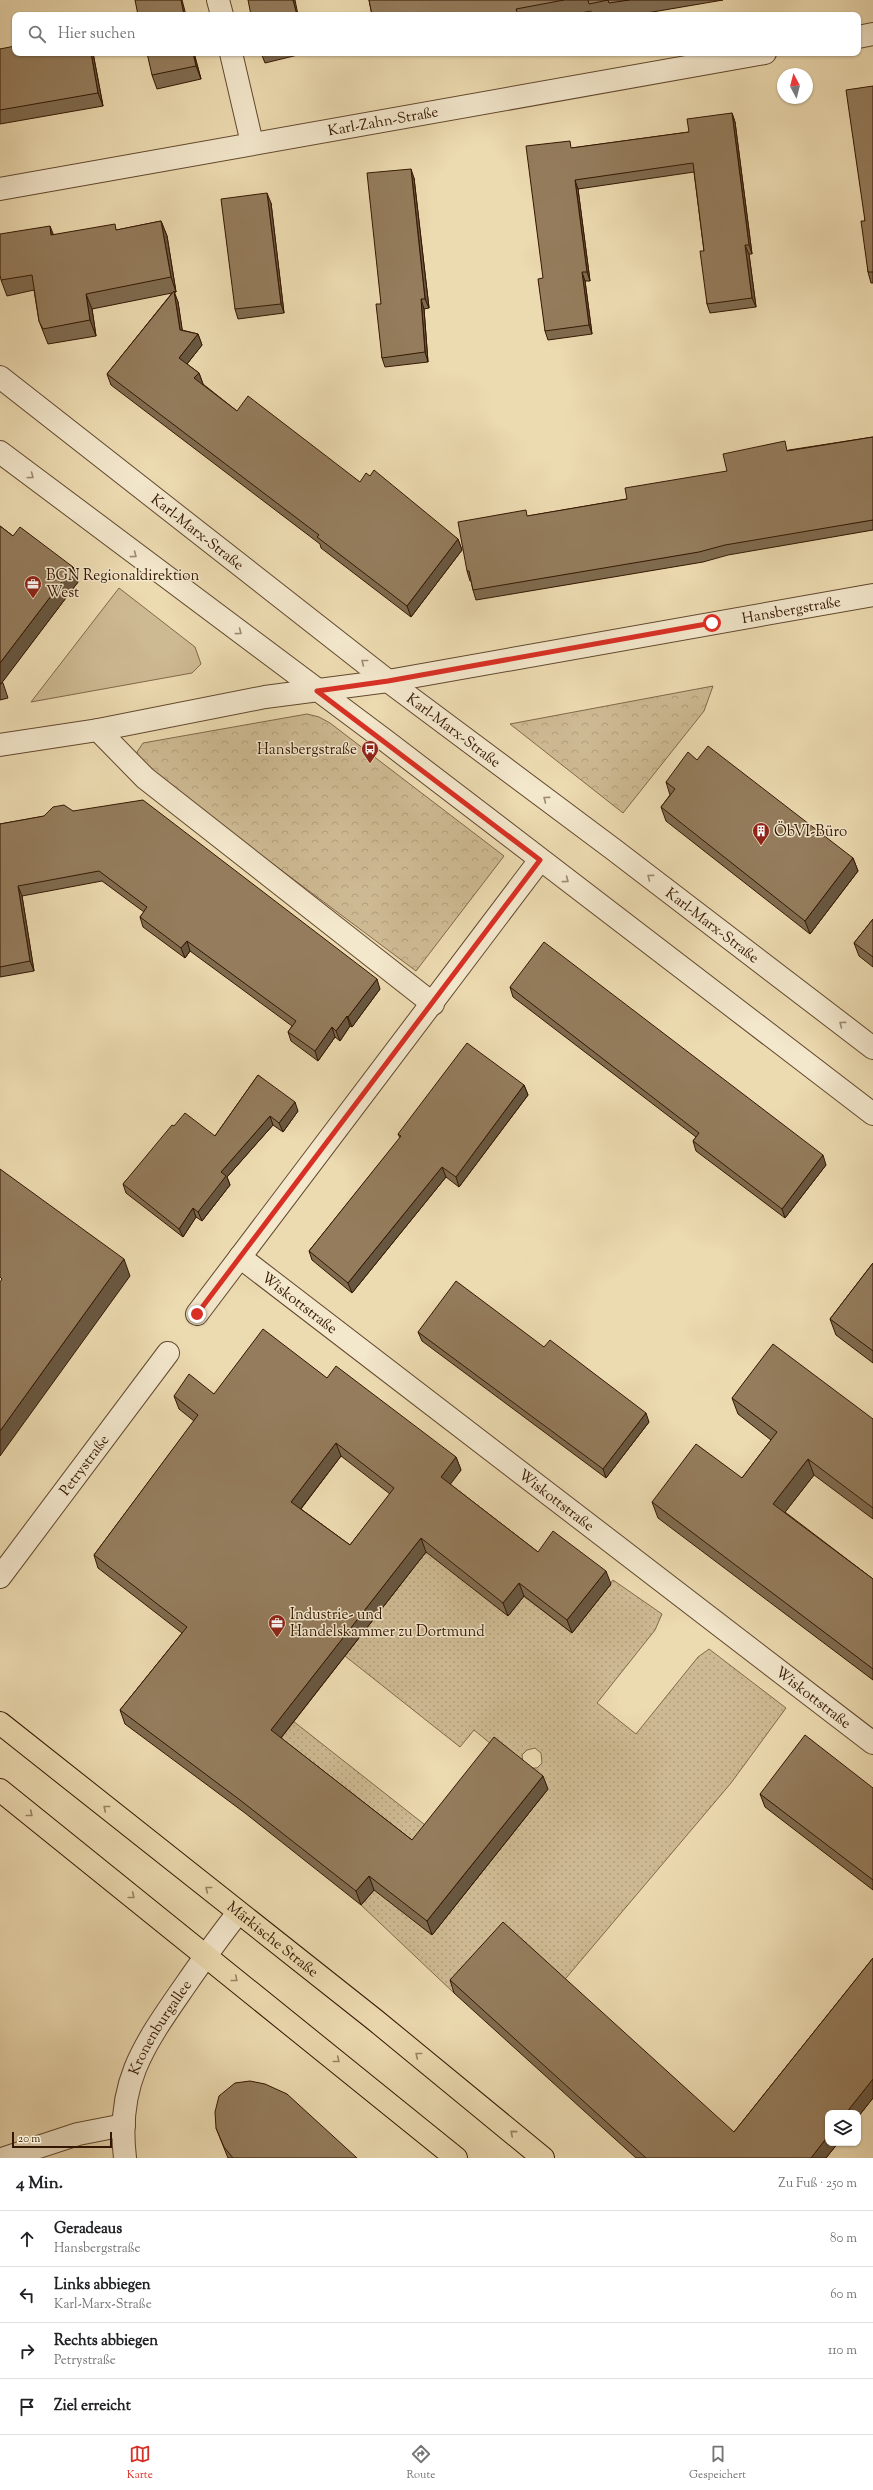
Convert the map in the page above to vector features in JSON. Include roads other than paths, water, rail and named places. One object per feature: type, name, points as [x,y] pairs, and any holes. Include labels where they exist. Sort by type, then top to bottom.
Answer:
[{"type":"main road","name":"Märkische Straße","points":[[0,1723],[430,2064],[543,2158]]},
{"type":"main road","points":[[0,1790],[456,2158]]},
{"type":"street","points":[[218,0],[221,12]]},
{"type":"street","points":[[861,36],[873,34]]},
{"type":"street","points":[[232,56],[252,142]]},
{"type":"street","name":"Karl-Zahn-Straße","points":[[0,188],[252,142],[748,56]]},
{"type":"street","name":"Karl-Marx-Straße","points":[[0,377],[388,681],[613,848],[873,1048]]},
{"type":"street","points":[[0,452],[873,1114]]},
{"type":"street","name":"Hansbergstraße","points":[[0,745],[98,730],[265,697],[388,681],[873,595]]},
{"type":"street","points":[[98,730],[145,778],[432,1004]]},
{"type":"street","points":[[197,1314],[540,860]]},
{"type":"street","name":"Wiskottstraße","points":[[240,1257],[873,1743]]},
{"type":"street","name":"Petrystraße","points":[[0,1577],[168,1354]]},
{"type":"street","name":"Kronenburgallee","points":[[126,2158],[124,2125],[125,2101],[137,2060],[164,2014],[205,1954],[238,1913]]},
{"type":"street","points":[[5,2158],[78,2134],[124,2125]]},
{"type":"place","name":"BGN Regionaldirektion West","points":[[33,599]]},
{"type":"place","name":"Hansbergstraße","points":[[370,764]]},
{"type":"place","name":"ÖbVI-Büro","points":[[761,846]]},
{"type":"place","name":"Industrie- und Handelskammer zu Dortmund","points":[[277,1638]]}]
